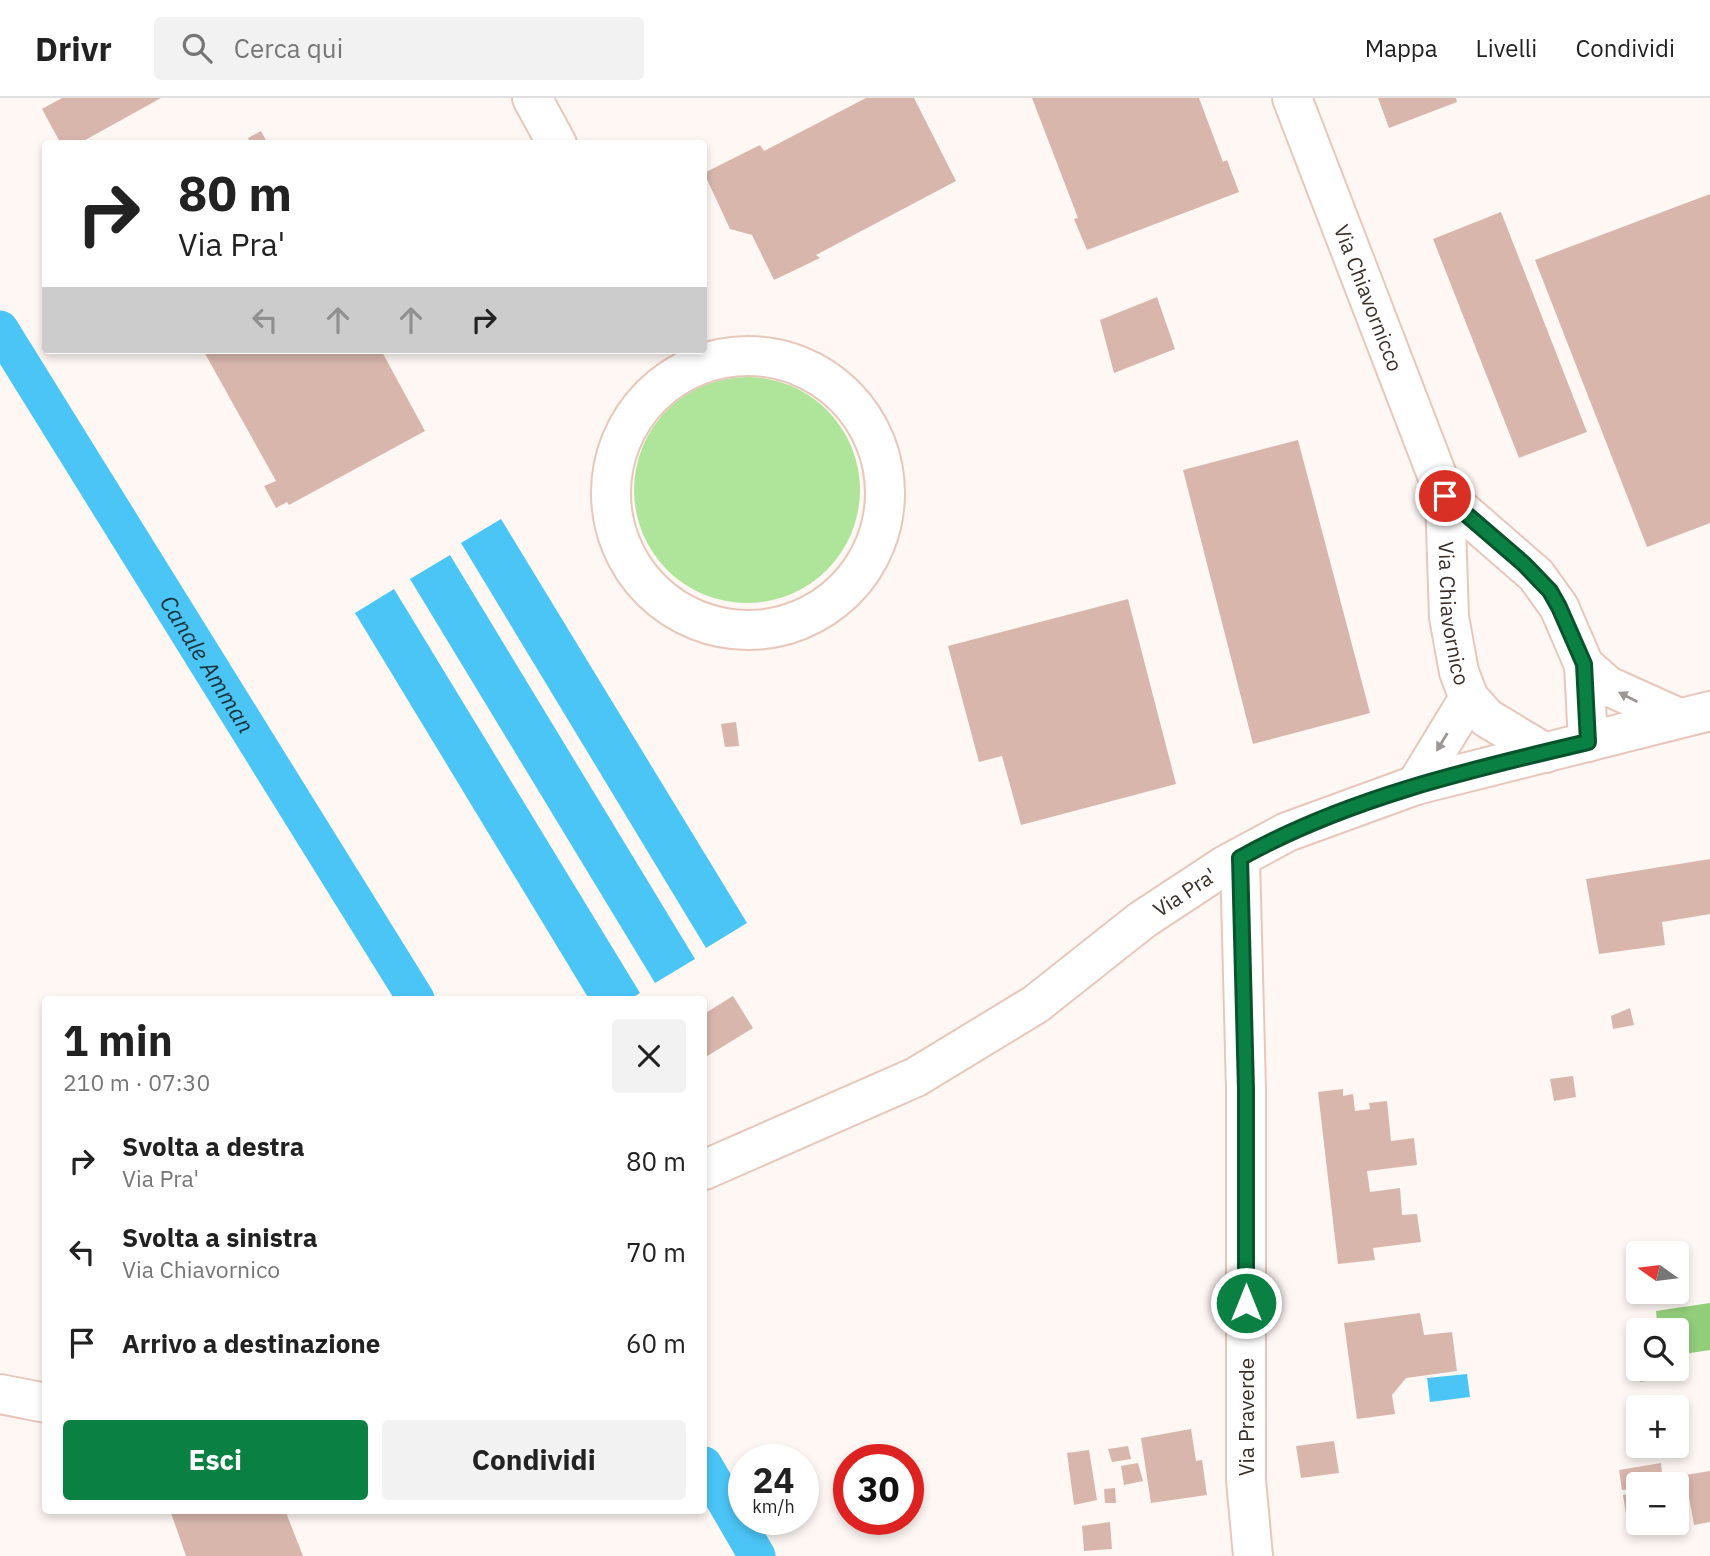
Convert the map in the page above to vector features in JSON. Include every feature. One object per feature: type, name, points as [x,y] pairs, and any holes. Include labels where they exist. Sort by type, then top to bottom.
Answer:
[{"type":"street","points":[[532,98],[554,140]]},
{"type":"street","name":"Via Chiavornicco","points":[[1292,98],[1445,496]]},
{"type":"street","points":[[758,356],[785,361],[806,369],[837,388],[865,422],[878,451],[884,480],[879,531],[864,565],[837,597],[810,615],[770,629],[728,629],[709,625],[676,610],[656,596],[637,574],[624,552],[616,531],[611,500],[612,471],[620,444],[631,421],[679,360],[758,356]]},
{"type":"street","name":"Via Chiavornico","points":[[1445,496],[1513,552],[1550,591],[1584,664],[1588,742]]},
{"type":"street","name":"Via Chiavornico","points":[[1445,496],[1449,617],[1459,672],[1469,698],[1487,718],[1545,754]]},
{"type":"street","name":"Via Chiavornico","points":[[1584,664],[1608,686],[1694,714]]},
{"type":"street","name":"Via Chiavornico","points":[[1416,785],[1469,698]]},
{"type":"street","name":"Via Pra'","points":[[707,1169],[916,1077],[1036,1004],[1142,920],[1240,858],[1287,832],[1416,785],[1694,714]]},
{"type":"street","name":"Via Praverde","points":[[1240,858],[1246,1090],[1246,1480],[1252,1556]]},
{"type":"street","points":[[0,1394],[42,1403]]},
{"type":"green space","points":[[747,377],[769,379],[790,386],[810,396],[827,410],[841,427],[851,447],[858,468],[858,512],[851,533],[841,553],[827,570],[810,584],[790,594],[769,601],[747,603],[725,601],[704,594],[684,584],[667,570],[653,553],[643,533],[636,512],[634,490],[636,468],[643,447],[653,427],[667,410],[684,396],[704,386],[725,379]]},
{"type":"green space","points":[[1710,1303],[1710,1350],[1689,1353],[1689,1318],[1657,1318],[1656,1311]]},
{"type":"water","points":[[501,519],[747,923],[706,948],[461,543]]},
{"type":"water","points":[[450,555],[695,959],[655,983],[410,579]]},
{"type":"water","points":[[394,589],[640,993],[635,996],[587,996],[355,613]]},
{"type":"water","points":[[1467,1374],[1470,1397],[1430,1402],[1427,1378]]},
{"type":"building","points":[[62,98],[161,98],[85,140],[59,140],[42,109]]},
{"type":"building","points":[[866,98],[914,98],[956,181],[816,255],[820,258],[774,280],[752,235],[730,229],[707,179],[707,172],[760,145],[764,151]]},
{"type":"building","points":[[1032,98],[1199,98],[1223,162],[1227,160],[1239,192],[1087,250],[1074,219],[1078,218]]},
{"type":"building","points":[[1378,98],[1456,98],[1457,102],[1389,128]]},
{"type":"building","points":[[261,131],[266,140],[249,140],[248,138]]},
{"type":"building","points":[[1710,194],[1710,523],[1647,547],[1535,260]]},
{"type":"building","points":[[1501,212],[1587,432],[1519,458],[1433,239]]},
{"type":"building","points":[[1157,297],[1175,349],[1114,373],[1100,320]]},
{"type":"building","points":[[205,354],[383,354],[425,431],[289,505],[287,502],[276,508],[264,486],[276,481]]},
{"type":"building","points":[[1298,440],[1370,713],[1253,744],[1183,470]]},
{"type":"building","points":[[1128,599],[1176,784],[1021,825],[1002,756],[979,762],[948,646]]},
{"type":"building","points":[[736,722],[739,746],[725,747],[721,724]]},
{"type":"building","points":[[1710,859],[1710,914],[1662,922],[1665,945],[1599,954],[1586,879]]},
{"type":"building","points":[[733,996],[753,1028],[707,1056],[707,1012]]},
{"type":"building","points":[[1630,1008],[1634,1025],[1613,1029],[1611,1016]]},
{"type":"building","points":[[1573,1076],[1576,1097],[1554,1101],[1550,1079]]},
{"type":"building","points":[[1343,1089],[1343,1096],[1353,1094],[1355,1111],[1370,1109],[1369,1103],[1387,1101],[1391,1141],[1414,1138],[1417,1165],[1367,1171],[1370,1192],[1400,1188],[1402,1215],[1417,1214],[1421,1242],[1373,1248],[1375,1260],[1338,1264],[1318,1092]]},
{"type":"building","points":[[1420,1313],[1424,1335],[1452,1332],[1457,1371],[1406,1378],[1392,1395],[1395,1414],[1357,1419],[1344,1323]]},
{"type":"building","points":[[1191,1429],[1196,1461],[1202,1460],[1207,1495],[1151,1503],[1141,1438]]},
{"type":"building","points":[[1334,1441],[1339,1473],[1301,1478],[1296,1446]]},
{"type":"building","points":[[1128,1446],[1131,1459],[1112,1462],[1108,1449]]},
{"type":"building","points":[[1089,1450],[1097,1500],[1074,1505],[1067,1453]]},
{"type":"building","points":[[1138,1463],[1143,1481],[1124,1485],[1121,1466]]},
{"type":"building","points":[[1661,1463],[1662,1472],[1626,1472],[1626,1490],[1622,1490],[1619,1470]]},
{"type":"building","points":[[1710,1471],[1710,1522],[1694,1525],[1689,1497],[1689,1474]]},
{"type":"building","points":[[1115,1488],[1116,1503],[1105,1503],[1104,1489]]},
{"type":"building","points":[[171,1514],[287,1514],[303,1556],[186,1556]]},
{"type":"building","points":[[1110,1522],[1112,1549],[1084,1551],[1082,1526]]},
{"type":"waterway","name":"Canale Amman","points":[[0,329],[414,996]]},
{"type":"waterway","name":"Canale Amman","points":[[707,1470],[757,1556]]},
{"type":"route","points":[[1246,1303],[1246,1090],[1240,858],[1287,832],[1416,785],[1588,742],[1584,664],[1550,591],[1513,552],[1445,496]]}]
